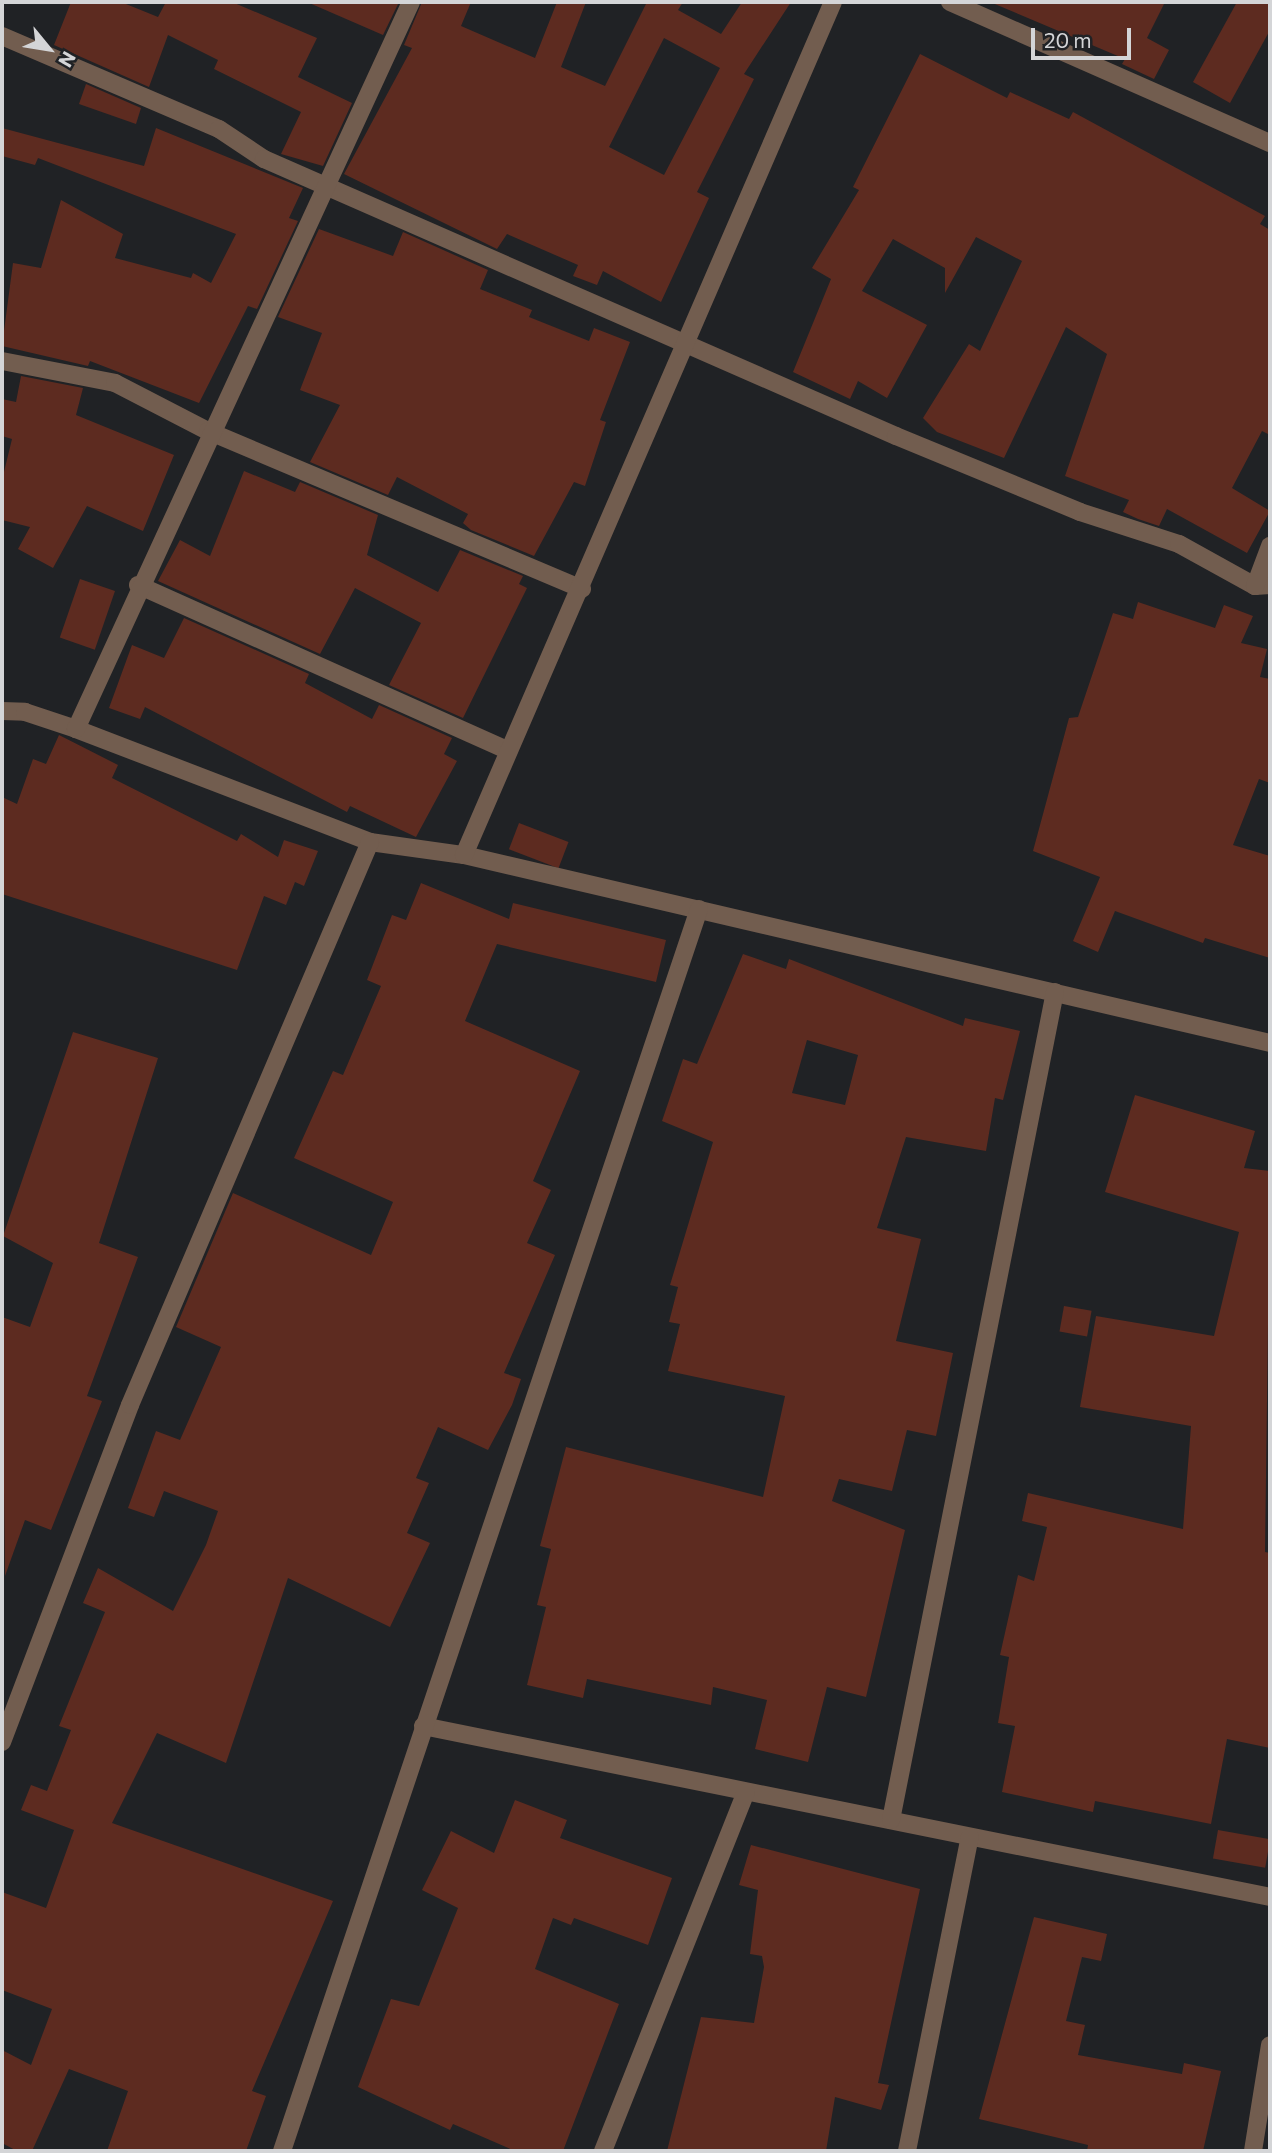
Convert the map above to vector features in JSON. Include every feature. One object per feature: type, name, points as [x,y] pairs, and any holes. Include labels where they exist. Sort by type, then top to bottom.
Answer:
[{"type":"street","points":[[76,729],[208,431],[411,2]]},
{"type":"street","points":[[464,855],[690,341],[833,2]]},
{"type":"street","points":[[950,2],[1270,143]]},
{"type":"street","points":[[2,36],[219,129],[264,159],[690,341],[1043,497],[1179,544],[1263,585],[1270,546]]},
{"type":"street","points":[[2,361],[115,383],[208,431],[582,589]]},
{"type":"street","points":[[138,585],[509,751]]},
{"type":"street","points":[[2,711],[26,712],[76,729],[370,842],[464,855],[1270,1043]]},
{"type":"street","points":[[2,1742],[130,1405],[370,842]]},
{"type":"street","points":[[282,2151],[699,909]]},
{"type":"street","points":[[891,1820],[1055,992]]},
{"type":"street","points":[[423,1726],[1270,1897]]},
{"type":"street","points":[[603,2151],[746,1792]]},
{"type":"street","points":[[907,2151],[970,1837]]},
{"type":"street","points":[[1253,2151],[1270,2045]]},
{"type":"building","points":[[71,2],[121,2],[158,17],[166,2],[232,2],[317,38],[298,77],[352,103],[323,166],[281,154],[301,112],[214,69],[218,60],[168,35],[149,87],[54,45]]},
{"type":"building","points":[[307,2],[399,2],[383,35]]},
{"type":"building","points":[[422,2],[471,2],[461,26],[535,58],[557,2],[586,2],[561,67],[605,86],[647,2],[683,2],[678,10],[721,34],[742,2],[791,2],[744,74],[754,79],[697,192],[709,198],[661,302],[603,271],[597,285],[573,276],[578,265],[507,234],[497,249],[344,174],[412,48],[404,45]],"holes":[[[664,38],[720,68],[664,175],[609,147]]]},
{"type":"building","points":[[990,2],[1165,2],[1147,38],[1169,50],[1154,79],[1122,64],[1125,59]]},
{"type":"building","points":[[1237,2],[1270,2],[1270,30],[1230,103],[1193,82]]},
{"type":"building","points":[[920,54],[1007,98],[1010,92],[1069,119],[1073,112],[1265,216],[1260,224],[1270,230],[1270,435],[1262,431],[1232,488],[1270,511],[1247,553],[1167,509],[1159,526],[1138,519],[1123,512],[1129,500],[1065,476],[1107,354],[1066,327],[1004,458],[937,432],[923,418],[969,344],[980,351],[1022,261],[976,237],[945,293],[945,268],[893,239],[862,291],[927,325],[887,398],[858,381],[850,399],[793,372],[831,279],[812,268],[859,190],[853,187]]},
{"type":"building","points":[[86,84],[141,108],[136,124],[79,104]]},
{"type":"building","points":[[2,128],[144,166],[156,128],[303,188],[289,218],[298,221],[257,309],[248,306],[199,403],[90,361],[88,366],[2,346],[13,263],[41,268],[61,200],[123,234],[115,258],[191,278],[193,273],[211,283],[236,234],[38,158],[35,165],[2,156]]},
{"type":"building","points":[[319,229],[393,256],[403,232],[488,270],[480,289],[532,310],[529,317],[589,341],[594,328],[630,342],[600,420],[606,422],[585,486],[574,482],[534,556],[471,530],[463,523],[468,514],[397,477],[388,495],[310,462],[340,405],[300,390],[322,333],[278,317]]},
{"type":"building","points":[[21,376],[83,388],[76,415],[174,455],[143,531],[87,506],[53,568],[18,549],[30,527],[2,520],[2,480],[12,439],[2,436],[2,399],[16,402]]},
{"type":"building","points":[[244,471],[295,492],[300,482],[378,515],[367,555],[438,592],[460,550],[523,576],[519,584],[527,588],[463,718],[389,685],[421,623],[355,588],[320,654],[158,581],[180,540],[210,556]]},
{"type":"building","points":[[80,579],[115,591],[95,650],[60,638]]},
{"type":"building","points":[[1138,602],[1215,628],[1224,605],[1253,616],[1241,643],[1267,649],[1260,677],[1270,679],[1270,783],[1259,779],[1233,845],[1270,856],[1270,958],[1205,938],[1203,943],[1115,911],[1098,952],[1073,941],[1100,877],[1033,851],[1069,718],[1078,717],[1113,613],[1133,619]]},
{"type":"building","points":[[184,618],[309,674],[305,683],[372,719],[379,705],[452,738],[444,754],[457,761],[416,837],[350,806],[347,812],[145,707],[140,719],[109,708],[132,645],[164,658]]},
{"type":"building","points":[[59,735],[118,765],[112,778],[237,841],[241,834],[278,857],[284,840],[318,851],[304,886],[295,882],[286,905],[264,896],[237,970],[2,894],[2,797],[17,804],[33,759],[46,764]]},
{"type":"building","points":[[519,823],[568,842],[558,868],[509,849]]},
{"type":"building","points":[[421,883],[509,919],[513,903],[666,940],[656,982],[497,944],[465,1021],[580,1071],[533,1181],[551,1190],[527,1243],[555,1255],[504,1373],[521,1379],[512,1405],[488,1450],[438,1427],[416,1478],[429,1483],[407,1533],[430,1543],[390,1627],[288,1578],[226,1763],[157,1733],[112,1823],[333,1901],[252,2091],[266,2096],[246,2151],[107,2151],[128,2091],[69,2069],[32,2151],[17,2151],[2,2143],[2,2050],[31,2065],[52,2009],[2,1990],[2,1892],[46,1908],[74,1830],[21,1810],[31,1785],[47,1791],[71,1730],[59,1726],[105,1612],[83,1603],[98,1568],[173,1611],[206,1545],[218,1511],[164,1491],[154,1517],[128,1508],[156,1431],[180,1440],[221,1347],[176,1327],[233,1193],[371,1255],[393,1202],[294,1158],[333,1071],[343,1075],[381,986],[367,980],[392,915],[406,920]]},
{"type":"building","points":[[743,954],[786,969],[789,959],[963,1026],[965,1018],[1020,1031],[1003,1100],[995,1098],[986,1151],[906,1137],[877,1228],[921,1239],[896,1341],[953,1353],[936,1436],[907,1430],[892,1491],[839,1479],[832,1501],[905,1530],[866,1697],[827,1687],[808,1762],[755,1749],[767,1700],[713,1687],[711,1705],[587,1679],[583,1698],[527,1685],[546,1607],[537,1605],[551,1549],[540,1546],[566,1447],[763,1497],[785,1396],[668,1371],[680,1324],[669,1322],[678,1287],[670,1285],[713,1142],[662,1121],[683,1059],[697,1064]],"holes":[[[807,1040],[858,1055],[845,1105],[792,1093]]]},
{"type":"building","points":[[73,1032],[158,1058],[99,1243],[138,1257],[87,1396],[102,1401],[51,1530],[25,1520],[5,1576],[2,1317],[30,1327],[53,1263],[3,1236]]},
{"type":"building","points":[[1135,1095],[1255,1131],[1244,1168],[1270,1171],[1265,1552],[1270,1553],[1270,1748],[1227,1739],[1211,1824],[1095,1801],[1093,1812],[1002,1792],[1015,1726],[998,1723],[1009,1657],[1000,1655],[1018,1575],[1034,1581],[1047,1527],[1022,1521],[1028,1493],[1183,1529],[1191,1426],[1080,1407],[1096,1316],[1214,1336],[1239,1232],[1105,1192]]},
{"type":"building","points":[[1064,1306],[1092,1311],[1087,1336],[1059,1332]]},
{"type":"building","points":[[515,1800],[567,1820],[560,1838],[672,1878],[648,1945],[574,1918],[571,1925],[553,1918],[535,1969],[619,2004],[563,2151],[515,2151],[453,2124],[450,2130],[358,2087],[391,1999],[419,2006],[458,1908],[422,1890],[451,1831],[494,1853]]},
{"type":"building","points":[[1218,1830],[1270,1839],[1265,1868],[1213,1859]]},
{"type":"building","points":[[751,1845],[920,1889],[878,2083],[889,2085],[881,2110],[835,2097],[826,2151],[667,2151],[701,2017],[754,2023],[764,1967],[762,1956],[750,1954],[758,1890],[739,1885]]},
{"type":"building","points":[[1034,1917],[1107,1934],[1101,1961],[1082,1957],[1066,2021],[1085,2025],[1078,2055],[1182,2074],[1184,2063],[1221,2071],[1203,2151],[1087,2151],[1088,2145],[979,2119]]}]
